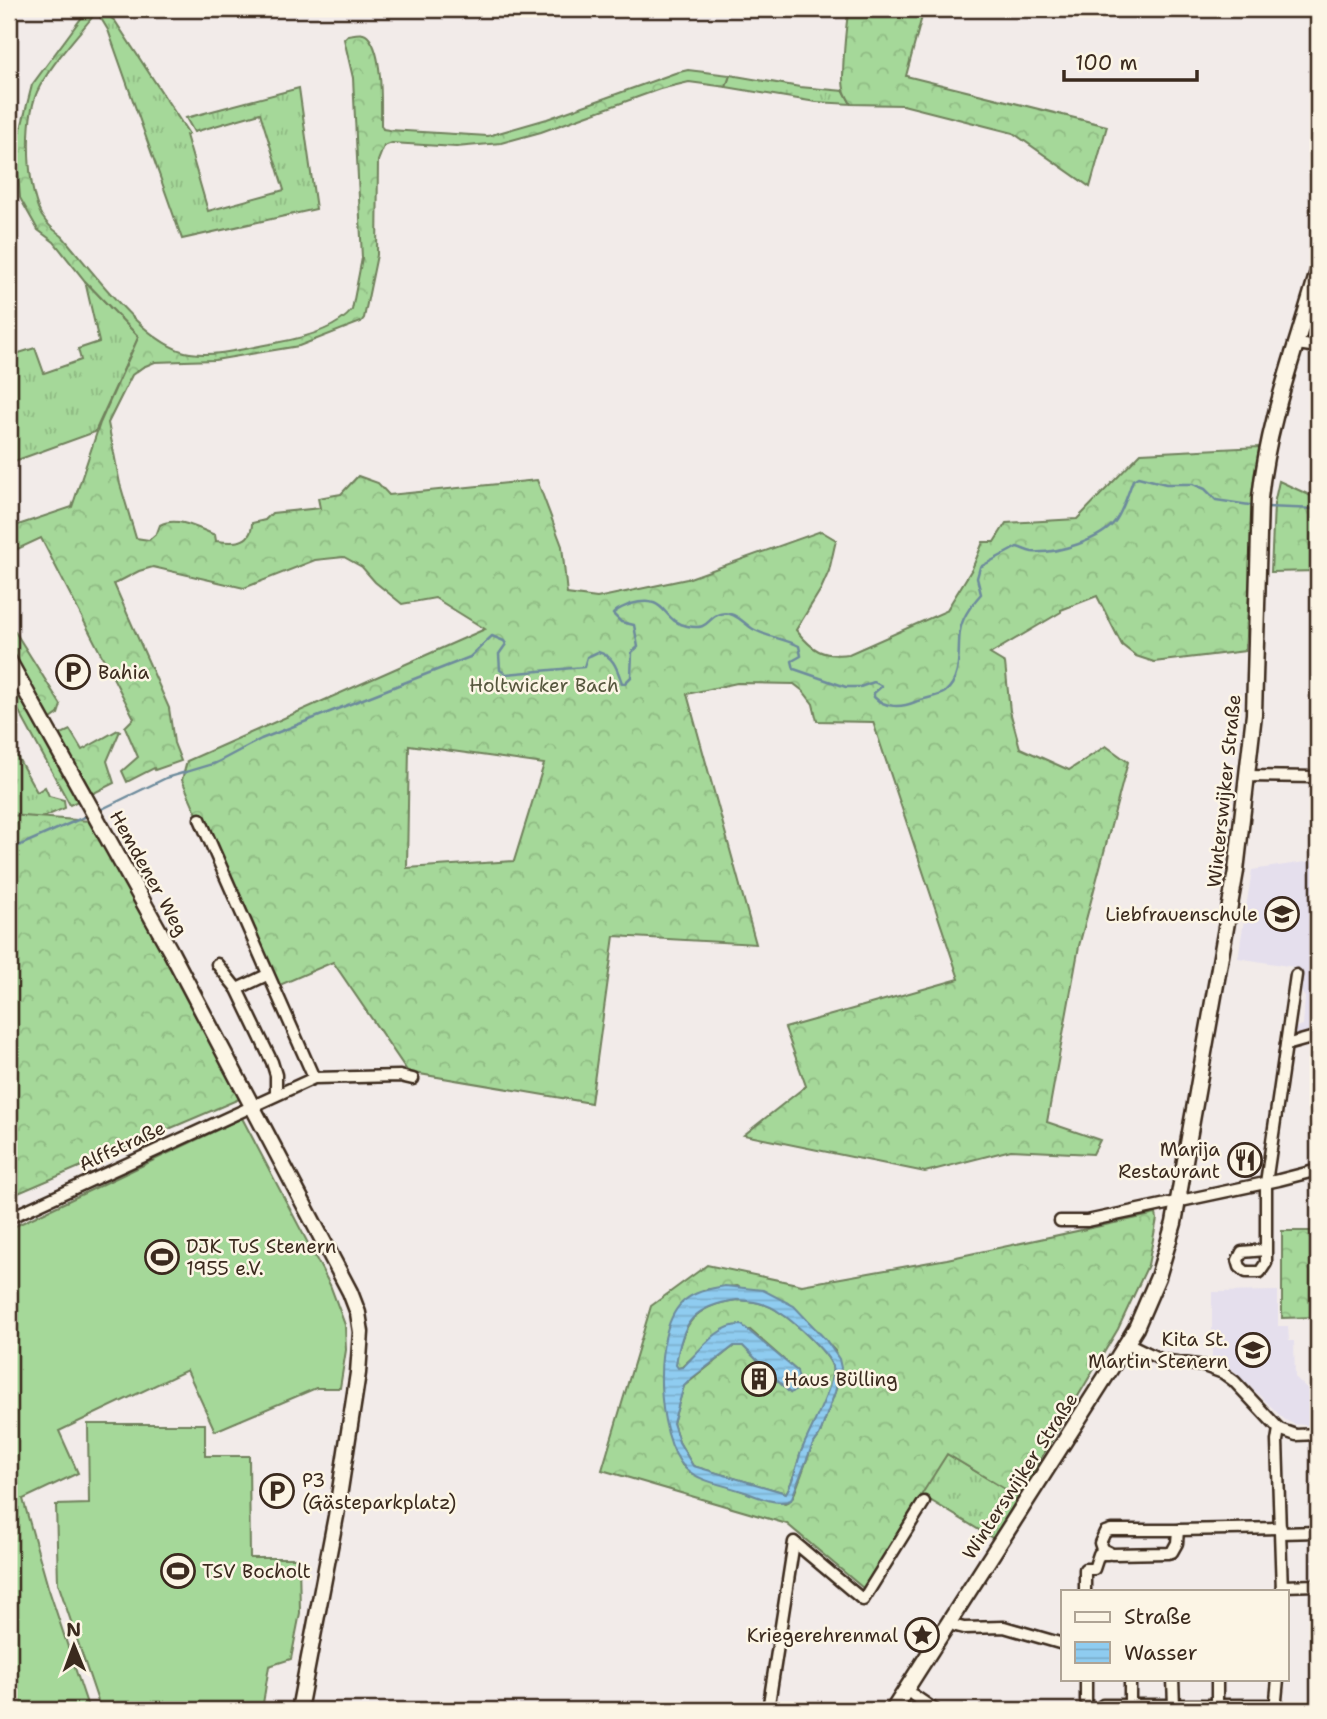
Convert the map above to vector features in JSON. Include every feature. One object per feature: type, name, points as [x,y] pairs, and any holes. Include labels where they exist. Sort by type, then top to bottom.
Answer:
[{"type":"main road","name":"Winterswijker Straße","points":[[893,1710],[1127,1343],[1158,1277],[1179,1201],[1236,871],[1254,714],[1263,467],[1273,421],[1318,271]]},
{"type":"main road","name":"Hemdener Weg","points":[[9,661],[171,953],[358,1313],[361,1332],[358,1373],[336,1516],[299,1710]]},
{"type":"street","points":[[1297,344],[1318,347]]},
{"type":"street","points":[[1248,776],[1318,777]]},
{"type":"street","points":[[200,820],[314,1079]]},
{"type":"street","points":[[217,964],[237,989],[272,1062],[276,1075],[276,1095]]},
{"type":"street","points":[[237,989],[267,975]]},
{"type":"street","points":[[1266,1250],[1266,1183],[1296,975]]},
{"type":"street","points":[[1286,1045],[1318,1036]]},
{"type":"street","points":[[251,1106],[314,1079],[400,1076],[413,1079]]},
{"type":"street","name":"Alffstraße","points":[[9,1218],[251,1106]]},
{"type":"street","points":[[1060,1221],[1087,1221],[1318,1170]]},
{"type":"street","points":[[1127,1343],[1162,1360],[1204,1366],[1223,1373],[1234,1381],[1279,1429],[1296,1435],[1318,1434]]},
{"type":"street","points":[[1279,1429],[1277,1441],[1282,1589],[1318,1585]]},
{"type":"street","points":[[768,1710],[794,1542],[863,1600],[924,1502]]},
{"type":"street","points":[[1112,1554],[1102,1549],[1100,1543],[1105,1532],[1111,1530],[1318,1532]]},
{"type":"street","points":[[1085,1590],[1085,1569],[1094,1569],[1099,1554],[1172,1552],[1177,1543],[1178,1530]]},
{"type":"street","points":[[956,1626],[1004,1627],[1061,1643]]},
{"type":"street","points":[[1086,1680],[1086,1700]]},
{"type":"street","points":[[1129,1680],[1130,1705]]},
{"type":"street","points":[[1173,1680],[1174,1705]]},
{"type":"street","points":[[1217,1680],[1217,1705]]},
{"type":"street","points":[[1096,1710],[1103,1705],[1161,1708],[1174,1705],[1275,1707],[1278,1680]]},
{"type":"street","points":[[913,1695],[935,1710]]},
{"type":"shaded area","name":"Liebfrauenschule","points":[[1318,860],[1318,1030],[1297,1036],[1292,1033],[1292,1029],[1303,1025],[1303,972],[1294,970],[1294,967],[1238,958],[1252,870]]},
{"type":"shaded area","name":"Kita St. Martin Stenern","points":[[1278,1291],[1278,1326],[1288,1326],[1289,1341],[1294,1341],[1295,1377],[1314,1395],[1314,1426],[1285,1420],[1233,1370],[1212,1360],[1212,1292]]},
{"type":"green space","points":[[88,9],[99,9],[53,66],[35,98],[29,129],[29,146],[31,180],[38,208],[48,224],[62,236],[120,305],[155,337],[190,353],[211,354],[305,336],[327,328],[352,310],[362,258],[353,78],[344,39],[348,35],[365,34],[374,46],[380,80],[381,125],[383,129],[389,130],[488,136],[547,119],[675,73],[688,70],[730,75],[726,87],[689,82],[660,89],[541,132],[501,143],[456,147],[392,143],[384,146],[378,161],[377,255],[361,322],[299,346],[215,360],[155,362],[132,375],[108,423],[120,484],[136,538],[149,540],[157,533],[160,525],[173,522],[188,524],[215,535],[216,541],[240,541],[249,535],[252,523],[265,520],[272,513],[320,508],[318,498],[341,494],[358,476],[378,483],[389,495],[537,480],[562,546],[567,594],[597,598],[687,579],[821,531],[836,540],[829,571],[796,630],[819,651],[849,654],[946,611],[972,569],[983,542],[994,542],[1006,523],[1077,519],[1141,453],[1259,447],[1245,651],[1154,662],[1136,656],[1122,645],[1097,596],[1061,610],[990,654],[1005,663],[1010,711],[1020,748],[1069,770],[1106,746],[1128,762],[1079,946],[1047,1122],[1100,1140],[1093,1154],[1011,1150],[925,1172],[744,1135],[806,1086],[785,1028],[959,979],[873,722],[817,721],[813,704],[794,684],[737,683],[687,694],[756,944],[614,936],[591,1103],[408,1072],[333,962],[273,988],[182,780],[187,761],[485,629],[435,598],[402,604],[375,582],[362,567],[344,557],[315,560],[244,588],[153,567],[139,571],[114,584],[169,708],[174,743],[181,761],[155,770],[154,768],[127,782],[122,771],[138,757],[125,727],[134,718],[41,538],[9,553],[9,528],[72,507],[100,423],[138,338],[85,281],[54,242],[38,230],[20,198],[16,148],[32,85]],"holes":[[[409,745],[544,764],[514,861],[407,868]]]},
{"type":"green space","points":[[100,9],[115,21],[189,134],[186,135],[208,211],[284,190],[260,113],[194,132],[186,118],[299,88],[316,209],[182,239],[108,30],[97,12]]},
{"type":"green space","points":[[849,9],[924,9],[906,76],[1107,126],[1090,187],[1013,133],[903,105],[851,104],[843,82]]},
{"type":"green space","points":[[730,75],[800,87],[844,91],[851,104],[816,102],[726,87]]},
{"type":"green space","points":[[85,281],[138,338],[95,432],[9,463],[9,356],[35,348],[44,373],[81,360],[78,349],[99,342]]},
{"type":"green space","points":[[1279,481],[1318,499],[1318,571],[1271,572],[1274,504]]},
{"type":"green space","points":[[9,622],[61,705],[58,714],[48,721],[57,736],[70,730],[82,750],[120,731],[107,761],[114,783],[70,805],[9,693]]},
{"type":"green space","points":[[9,742],[37,792],[45,787],[49,796],[64,800],[65,808],[9,832]]},
{"type":"green space","points":[[9,815],[90,821],[244,1097],[9,1197]]},
{"type":"green space","name":"DJK TuS Stenern 1955 e.V.","points":[[242,1118],[330,1285],[345,1325],[346,1350],[340,1388],[316,1388],[215,1431],[187,1370],[59,1431],[78,1473],[23,1499],[48,1587],[89,1710],[9,1710],[9,1229]]},
{"type":"green space","points":[[1156,1214],[1148,1265],[1118,1329],[1018,1497],[947,1454],[863,1588],[787,1524],[602,1470],[651,1306],[707,1265],[802,1285],[947,1259]],"holes":[[[736,1286],[803,1316],[835,1351],[839,1380],[819,1436],[812,1446],[791,1500],[785,1503],[751,1494],[691,1473],[682,1465],[672,1443],[661,1385],[666,1335],[704,1290]]]},
{"type":"green space","points":[[1282,1231],[1318,1231],[1318,1317],[1282,1318]]},
{"type":"green space","points":[[737,1300],[764,1305],[785,1316],[817,1345],[832,1366],[826,1397],[786,1493],[693,1466],[679,1442],[673,1423],[684,1386],[734,1346],[743,1346],[790,1393],[797,1371],[750,1330],[700,1350],[682,1367],[675,1365],[682,1338],[692,1319],[710,1307]]},
{"type":"green space","name":"TSV Bocholt","points":[[88,1424],[205,1424],[205,1456],[249,1456],[250,1558],[299,1558],[300,1613],[291,1659],[269,1666],[262,1710],[101,1710],[58,1583],[56,1505],[89,1504]]},
{"type":"green space","points":[[947,1454],[1018,1497],[994,1539],[920,1494]]},
{"type":"water","points":[[725,1286],[763,1290],[794,1306],[826,1340],[839,1359],[841,1368],[835,1392],[819,1436],[812,1446],[791,1500],[786,1502],[768,1500],[713,1483],[691,1473],[675,1453],[668,1433],[661,1383],[666,1333],[674,1314],[685,1300],[699,1292]],"holes":[[[737,1300],[764,1305],[785,1316],[817,1345],[832,1366],[826,1396],[786,1493],[693,1466],[679,1442],[673,1423],[684,1386],[734,1346],[743,1346],[790,1393],[800,1386],[797,1371],[742,1325],[717,1333],[683,1367],[678,1368],[676,1365],[682,1338],[692,1319],[710,1307]]]},
{"type":"waterway","name":"Holtwicker Bach","points":[[98,811],[166,778],[216,763],[261,739],[470,657],[492,636],[506,644],[499,654],[500,670],[506,674],[584,667],[587,657],[598,652],[611,660],[622,683],[625,683],[631,677],[632,652],[638,647],[634,625],[621,622],[613,614],[631,604],[643,602],[658,605],[672,619],[687,626],[700,627],[720,614],[734,615],[758,632],[799,646],[801,656],[792,661],[794,669],[846,687],[860,687],[874,682],[882,686],[874,693],[878,701],[893,706],[910,704],[942,694],[955,679],[961,626],[981,594],[977,578],[980,567],[1017,547],[1032,552],[1053,551],[1100,534],[1116,520],[1133,480],[1138,477],[1166,484],[1193,484],[1205,489],[1216,500],[1256,506]]},
{"type":"waterway","name":"Holtwicker Bach","points":[[1266,507],[1318,509]]},
{"type":"waterway","name":"Holtwicker Bach","points":[[9,850],[89,815]]},
{"type":"place","name":"Bahia","points":[[73,672]]},
{"type":"place","name":"Liebfrauenschule","points":[[1282,914]]},
{"type":"place","name":"Marija Restaurant","points":[[1245,1160]]},
{"type":"place","name":"DJK TuS Stenern 1955 e.V.","points":[[162,1257]]},
{"type":"place","name":"Kita St. Martin Stenern","points":[[1253,1350]]},
{"type":"place","name":"Haus Bülling","points":[[759,1379]]},
{"type":"place","name":"P3 (Gästeparkplatz)","points":[[277,1491]]},
{"type":"place","name":"TSV Bocholt","points":[[178,1571]]},
{"type":"place","name":"Kriegerehrenmal","points":[[922,1635]]}]
